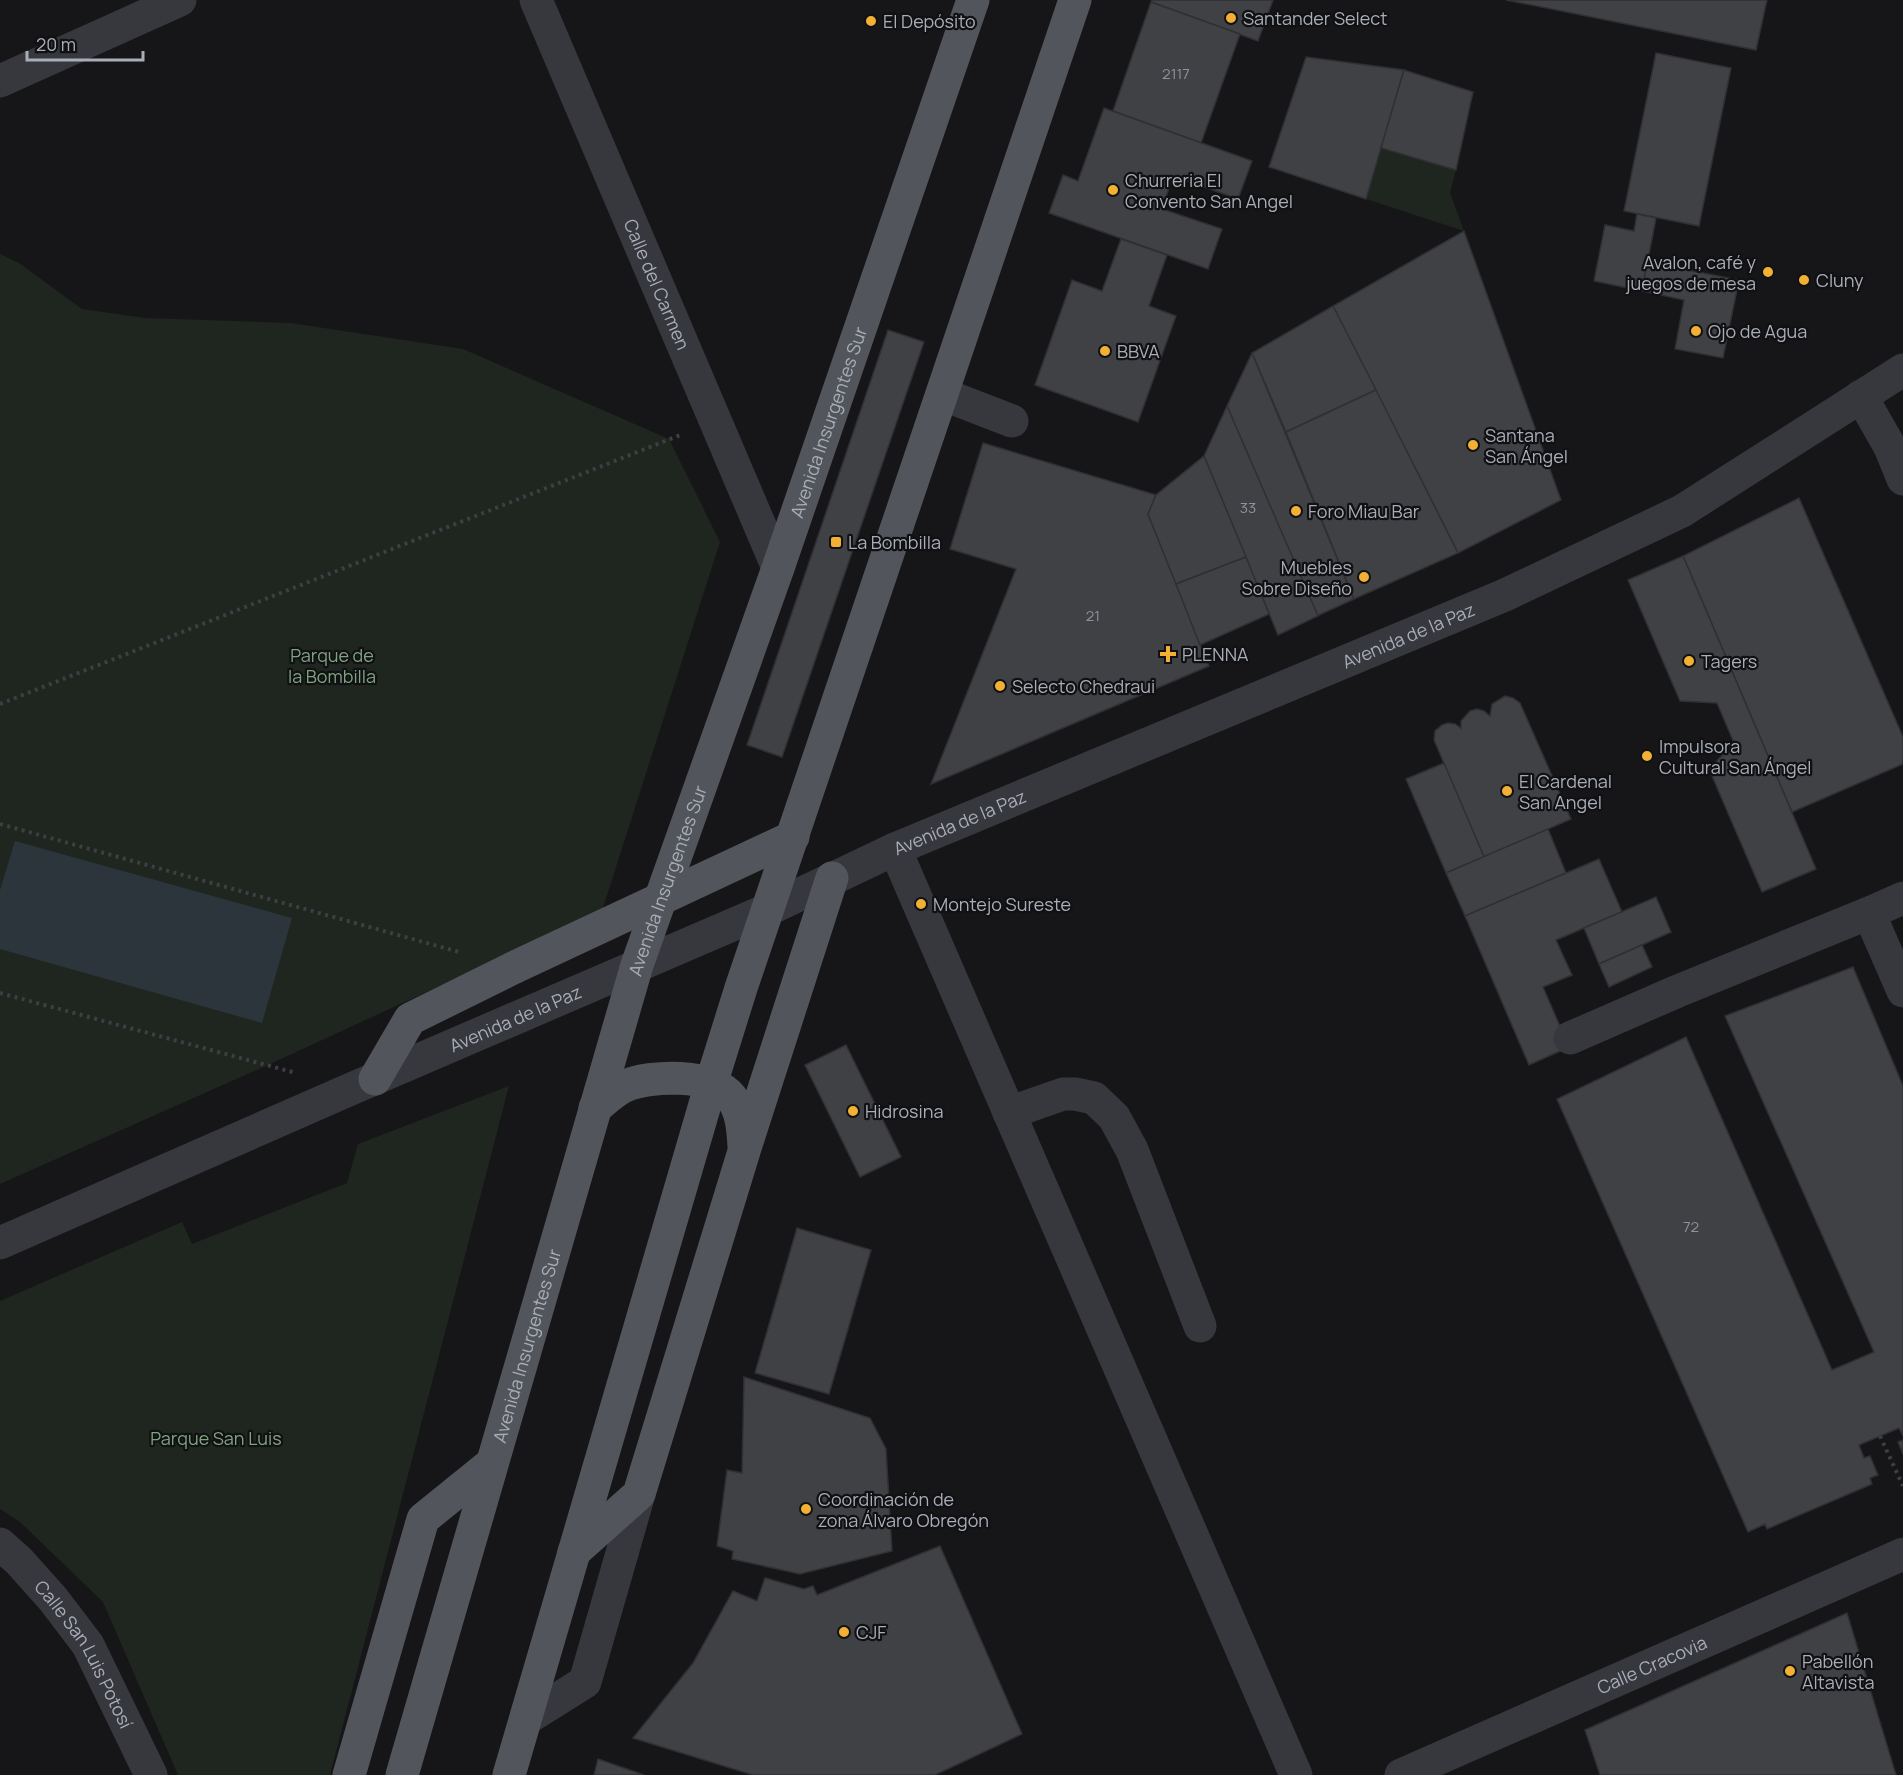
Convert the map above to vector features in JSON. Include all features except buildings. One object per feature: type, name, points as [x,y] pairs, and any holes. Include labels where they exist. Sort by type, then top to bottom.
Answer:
[{"type":"main road","name":"Avenida Insurgentes Sur","points":[[402,1775],[637,965],[778,568],[973,0]]},
{"type":"main road","points":[[509,1775],[711,1084],[767,910],[1075,0]]},
{"type":"main road","points":[[375,1079],[410,1019],[513,968],[793,837]]},
{"type":"main road","points":[[574,1552],[639,1494],[745,1148],[832,878]]},
{"type":"main road","points":[[595,1108],[624,1087],[648,1080],[673,1077],[711,1084],[731,1096],[742,1118],[745,1148]]},
{"type":"main road","points":[[349,1775],[423,1519],[491,1464]]},
{"type":"street","points":[[0,81],[180,0]]},
{"type":"street","name":"Calle del Carmen","points":[[536,0],[778,568]]},
{"type":"street","name":"Avenida de la Paz","points":[[0,1243],[767,910],[895,849],[1505,595],[1682,511],[1860,396],[1899,383]]},
{"type":"street","points":[[942,394],[1012,421]]},
{"type":"street","points":[[1860,396],[1890,447],[1903,479]]},
{"type":"street","points":[[895,849],[1296,1775]]},
{"type":"street","points":[[1570,1038],[1903,898]]},
{"type":"street","points":[[1869,913],[1903,991]]},
{"type":"street","points":[[1009,1113],[1063,1094],[1075,1094],[1094,1098],[1114,1117],[1132,1150],[1200,1326]]},
{"type":"street","points":[[526,1719],[585,1682],[639,1494]]},
{"type":"street","name":"Calle San Luis Potosí","points":[[0,1544],[19,1561],[53,1599],[88,1645],[151,1775]]},
{"type":"street","name":"Calle Cracovia","points":[[1401,1775],[1903,1554]]},
{"type":"path","points":[[0,704],[717,421]]},
{"type":"path","points":[[0,824],[513,968]]},
{"type":"path","points":[[0,993],[299,1074]]},
{"type":"path","points":[[1880,1436],[1903,1486]]},
{"type":"green space","points":[[1381,148],[1456,170],[1450,193],[1464,231],[1366,199]]},
{"type":"green space","name":"Parque de la Bombilla","points":[[0,254],[19,263],[82,309],[145,318],[291,323],[463,349],[669,439],[720,542],[602,911],[268,1065],[0,1184]]},
{"type":"green space","name":"Parque San Luis","points":[[509,1086],[330,1775],[178,1775],[103,1602],[20,1522],[0,1509],[0,1301],[182,1222],[192,1244],[347,1183],[358,1144]]},
{"type":"shaded area","points":[[15,841],[292,918],[262,1023],[0,949],[0,890]]},
{"type":"place","name":"Santander Select","points":[[1231,18]]},
{"type":"place","name":"El Depósito","points":[[871,21]]},
{"type":"place","name":"Churreria El Convento San Angel","points":[[1113,190]]},
{"type":"place","name":"Avalon, café y juegos de mesa","points":[[1768,272]]},
{"type":"place","name":"Cluny","points":[[1804,280]]},
{"type":"place","name":"Ojo de Agua","points":[[1696,331]]},
{"type":"place","name":"BBVA","points":[[1105,351]]},
{"type":"place","name":"Santana San Ángel","points":[[1473,445]]},
{"type":"place","name":"Foro Miau Bar","points":[[1296,511]]},
{"type":"place","name":"La Bombilla","points":[[836,542]]},
{"type":"place","name":"Muebles Sobre Diseño","points":[[1364,577]]},
{"type":"place","name":"PLENNA","points":[[1168,654]]},
{"type":"place","name":"Tagers","points":[[1689,661]]},
{"type":"place","name":"Selecto Chedraui","points":[[1000,686]]},
{"type":"place","name":"Impulsora Cultural San Ángel","points":[[1647,756]]},
{"type":"place","name":"El Cardenal San Angel","points":[[1507,791]]},
{"type":"place","name":"Montejo Sureste","points":[[921,904]]},
{"type":"place","name":"Hidrosina","points":[[853,1111]]},
{"type":"place","name":"Coordinación de zona Álvaro Obregón","points":[[806,1509]]},
{"type":"place","name":"CJF","points":[[844,1632]]},
{"type":"place","name":"Pabellón Altavista","points":[[1790,1671]]}]
